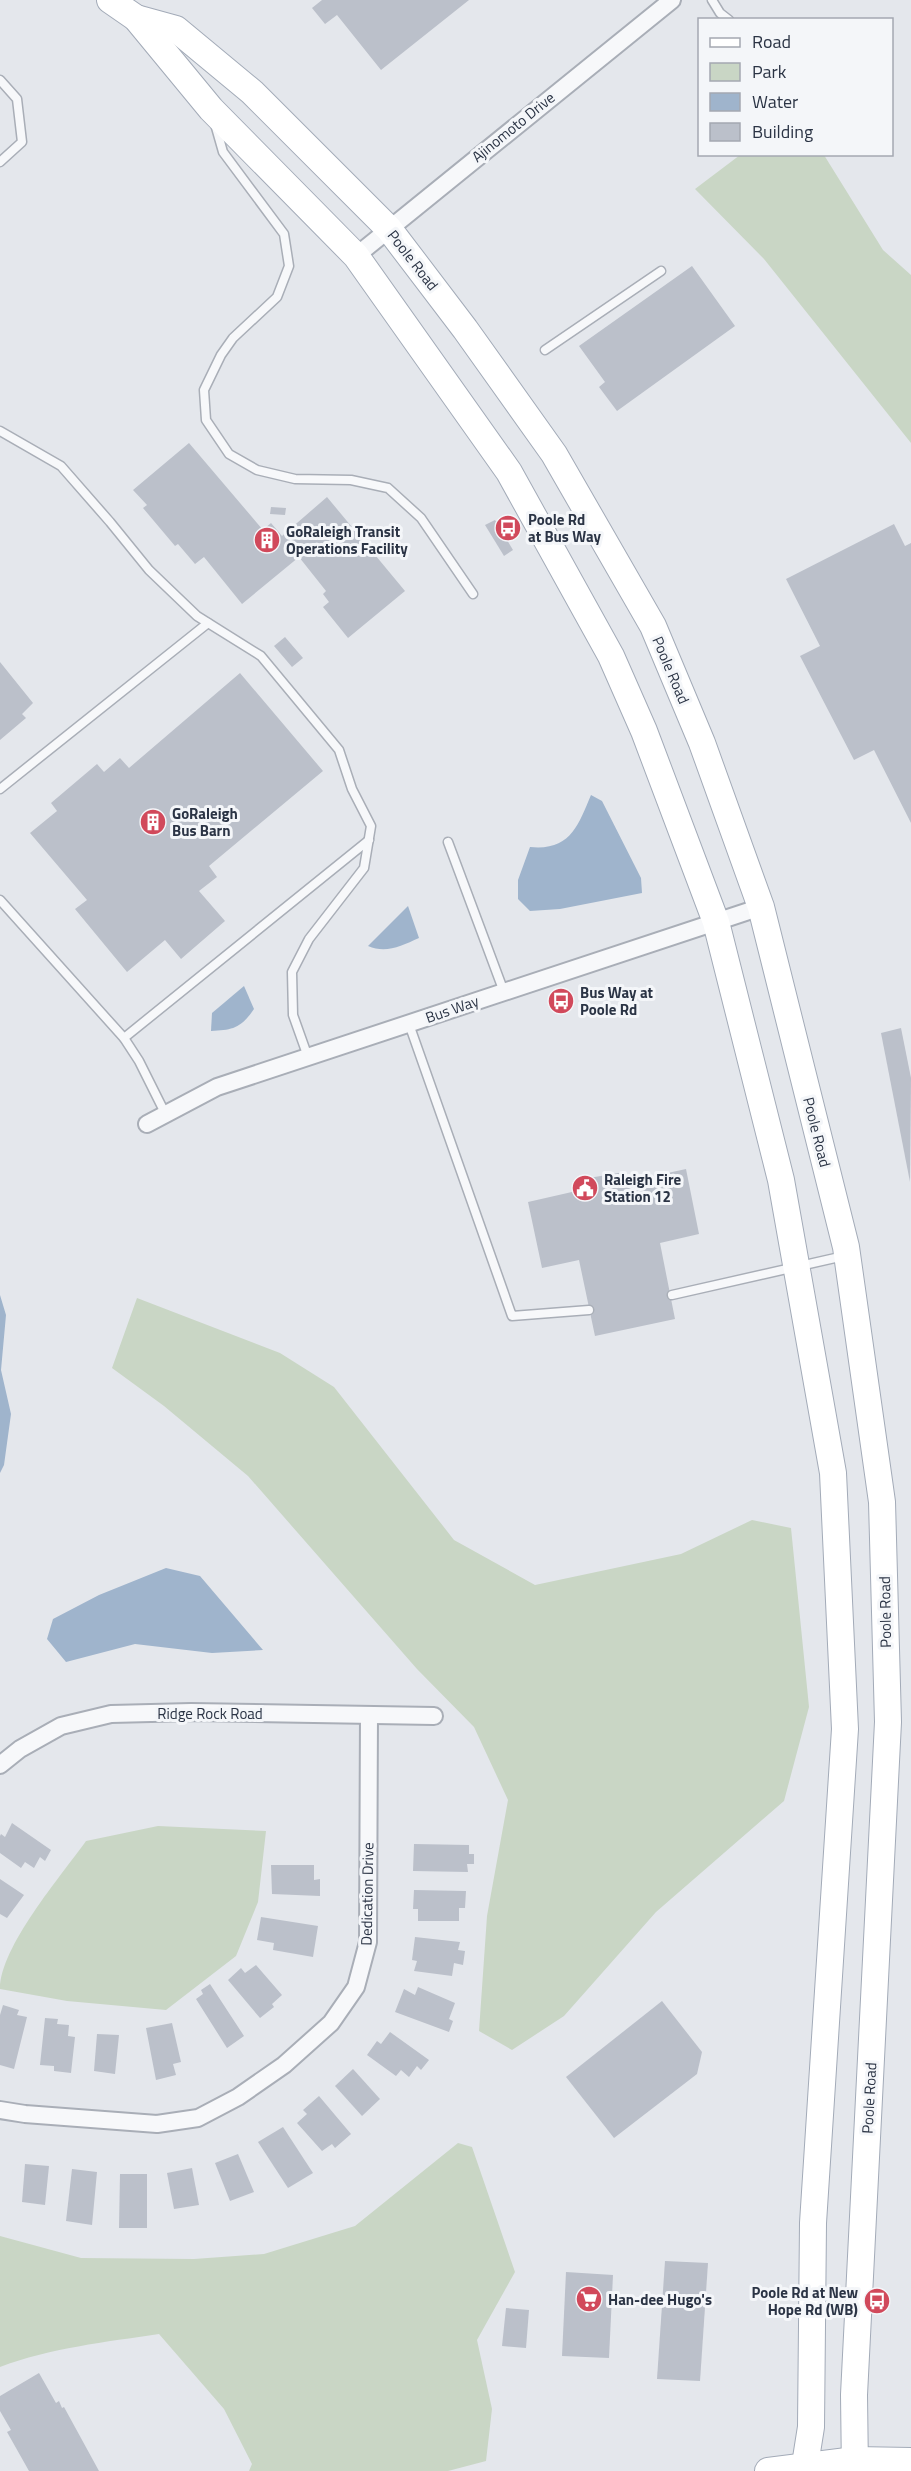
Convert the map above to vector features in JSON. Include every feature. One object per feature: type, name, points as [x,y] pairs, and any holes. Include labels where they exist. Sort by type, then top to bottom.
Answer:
[{"type":"main road","name":"Poole Road","points":[[110,0],[136,18],[211,109],[356,256],[509,472],[611,656],[644,730],[716,922],[781,1180],[833,1473],[845,1729],[813,2223],[811,2427],[804,2468]]},
{"type":"main road","name":"Poole Road","points":[[136,18],[176,29],[252,92],[389,229],[465,329],[554,454],[653,626],[702,742],[762,907],[847,1256],[882,1502],[888,1722],[854,2395],[855,2466]]},
{"type":"main road","points":[[845,1729],[888,1722]]},
{"type":"main road","points":[[768,2471],[911,2461]]},
{"type":"street","name":"Ajinomoto Drive","points":[[356,256],[672,0]]},
{"type":"street","name":"Bus Way","points":[[147,1124],[217,1087],[762,907]]},
{"type":"street","name":"Ridge Rock Road","points":[[0,1766],[20,1749],[61,1726],[111,1714],[191,1712],[434,1716]]},
{"type":"street","name":"Dedication Drive","points":[[0,2110],[157,2124],[198,2118],[238,2097],[284,2065],[331,2023],[356,1987],[368,1942],[369,1715]]},
{"type":"lane","points":[[712,0],[720,13],[726,18]]},
{"type":"lane","points":[[0,80],[17,99],[22,142],[0,162]]},
{"type":"lane","points":[[211,109],[223,152],[284,234],[289,266],[277,297],[232,339],[220,355],[204,390],[206,420],[230,454],[257,470],[295,479],[351,480],[388,488],[421,518],[473,594]]},
{"type":"lane","points":[[545,350],[661,271]]},
{"type":"lane","points":[[0,431],[62,466],[149,570],[197,616],[261,656],[339,750],[352,789],[371,826],[364,868],[309,939],[292,972],[292,1015],[308,1058]]},
{"type":"lane","points":[[0,789],[208,623]]},
{"type":"lane","points":[[124,1038],[369,840]]},
{"type":"lane","points":[[448,842],[504,992]]},
{"type":"lane","points":[[0,900],[124,1038],[139,1061],[166,1115]]},
{"type":"lane","points":[[409,1024],[512,1316],[589,1310]]},
{"type":"lane","points":[[672,1295],[796,1265],[847,1256]]},
{"type":"green space","points":[[739,156],[825,156],[883,250],[911,275],[911,443],[764,259],[695,189]]},
{"type":"green space","points":[[137,1298],[280,1353],[334,1387],[454,1540],[535,1585],[681,1554],[752,1520],[791,1528],[809,1707],[784,1801],[656,1912],[564,2016],[512,2050],[479,2031],[487,1916],[508,1800],[474,1727],[417,1669],[248,1476],[164,1406],[112,1368]]},
{"type":"green space","points":[[158,1826],[266,1831],[258,1902],[236,1956],[166,2010],[67,2001],[0,1989],[10,1953],[21,1933],[86,1841]]},
{"type":"green space","points":[[458,2143],[472,2147],[515,2272],[477,2340],[492,2409],[486,2461],[448,2471],[249,2471],[252,2464],[224,2409],[159,2334],[58,2350],[0,2367],[0,2236],[81,2258],[194,2259],[264,2254],[355,2226]]},
{"type":"water","points":[[591,795],[602,801],[641,878],[642,893],[560,909],[530,911],[518,899],[518,880],[530,847],[555,845],[571,834],[582,817]]},
{"type":"water","points":[[408,906],[419,938],[387,949],[368,946]]},
{"type":"water","points":[[244,986],[254,1009],[236,1027],[211,1031],[212,1013]]},
{"type":"water","points":[[0,1295],[6,1315],[1,1370],[11,1414],[4,1465],[0,1473]]},
{"type":"water","points":[[166,1568],[200,1576],[263,1650],[212,1653],[135,1644],[66,1662],[47,1639],[53,1619],[99,1595]]},
{"type":"building","points":[[322,0],[469,0],[381,70],[337,15],[325,24],[312,8]]},
{"type":"building","points":[[692,266],[735,326],[617,411],[599,387],[605,382],[579,346]]},
{"type":"building","name":"GoRaleigh Transit Operations Facility","points":[[189,443],[263,530],[271,523],[282,536],[327,497],[405,591],[348,638],[323,607],[329,602],[323,594],[326,591],[299,557],[242,604],[204,557],[195,564],[178,544],[175,546],[143,508],[147,505],[133,490]]},
{"type":"building","points":[[271,507],[286,508],[285,515],[270,514]]},
{"type":"building","points":[[495,520],[513,550],[504,556],[485,525]]},
{"type":"building","points":[[894,524],[905,546],[911,543],[911,823],[874,750],[854,760],[800,656],[820,646],[786,579]]},
{"type":"building","points":[[285,637],[303,658],[292,667],[274,646]]},
{"type":"building","points":[[0,662],[33,703],[22,714],[26,718],[0,740]]},
{"type":"building","name":"GoRaleigh Bus Barn","points":[[240,673],[323,771],[209,866],[217,877],[199,891],[225,921],[181,959],[165,940],[127,972],[75,909],[87,900],[30,833],[57,811],[51,803],[97,764],[104,772],[120,758],[129,768]]},
{"type":"building","points":[[570,998],[572,1003],[562,1006],[560,1001]]},
{"type":"building","points":[[901,1028],[911,1078],[910,1182],[881,1033]]},
{"type":"building","points":[[686,1169],[699,1234],[660,1243],[675,1319],[595,1336],[579,1260],[542,1268],[528,1202],[585,1189],[583,1179],[624,1172],[626,1182]]},
{"type":"building","points":[[12,1823],[51,1850],[45,1861],[40,1857],[34,1868],[25,1862],[21,1868],[0,1853],[0,1836],[1,1834],[5,1837]]},
{"type":"building","points":[[414,1844],[469,1845],[469,1854],[474,1854],[474,1864],[467,1864],[468,1872],[413,1871]]},
{"type":"building","points":[[271,1865],[314,1865],[314,1880],[320,1879],[320,1896],[272,1894]]},
{"type":"building","points":[[0,1879],[24,1895],[7,1918],[0,1914]]},
{"type":"building","points":[[414,1890],[466,1891],[465,1908],[459,1908],[459,1921],[418,1921],[418,1909],[413,1909]]},
{"type":"building","points":[[261,1917],[318,1926],[313,1957],[273,1950],[274,1943],[257,1940]]},
{"type":"building","points":[[415,1937],[460,1942],[458,1950],[465,1951],[463,1965],[454,1963],[452,1976],[414,1971],[417,1961],[412,1960]]},
{"type":"building","points":[[256,1965],[282,1995],[272,2004],[274,2007],[260,2018],[228,1980],[241,1968],[245,1973]]},
{"type":"building","points":[[210,1984],[244,2036],[227,2048],[196,1999],[203,1994],[201,1990]]},
{"type":"building","points":[[418,1987],[455,2003],[449,2019],[453,2021],[449,2032],[395,2012],[404,1989],[415,1995]]},
{"type":"building","points":[[662,2001],[702,2052],[697,2074],[614,2138],[566,2077]]},
{"type":"building","points":[[3,2005],[19,2010],[17,2015],[27,2017],[14,2069],[0,2065],[0,2015]]},
{"type":"building","points":[[45,2018],[58,2019],[57,2024],[69,2025],[68,2036],[75,2037],[71,2073],[54,2071],[54,2066],[40,2065]]},
{"type":"building","points":[[172,2023],[181,2062],[173,2064],[176,2075],[156,2080],[146,2028]]},
{"type":"building","points":[[390,2032],[429,2060],[421,2070],[417,2066],[409,2077],[401,2070],[396,2076],[367,2055],[377,2041],[381,2044]]},
{"type":"building","points":[[97,2034],[119,2035],[115,2074],[94,2071]]},
{"type":"building","points":[[353,2069],[380,2099],[362,2116],[335,2086]]},
{"type":"building","points":[[319,2096],[351,2134],[335,2148],[332,2144],[322,2151],[297,2123],[307,2114],[303,2110]]},
{"type":"building","points":[[283,2127],[313,2173],[288,2188],[258,2142]]},
{"type":"building","points":[[238,2154],[254,2192],[230,2201],[215,2163]]},
{"type":"building","points":[[25,2164],[49,2166],[45,2205],[22,2202]]},
{"type":"building","points":[[192,2168],[199,2205],[174,2209],[167,2173]]},
{"type":"building","points":[[72,2169],[97,2172],[92,2225],[66,2221]]},
{"type":"building","points":[[120,2174],[147,2174],[147,2228],[119,2228]]},
{"type":"building","points":[[665,2261],[708,2263],[700,2381],[657,2379]]},
{"type":"building","points":[[566,2272],[613,2275],[609,2358],[562,2356]]},
{"type":"building","points":[[506,2308],[529,2310],[526,2348],[502,2346]]},
{"type":"building","points":[[39,2373],[56,2403],[59,2401],[62,2408],[64,2407],[99,2471],[29,2471],[7,2432],[11,2430],[0,2411],[0,2396]]},
{"type":"place","name":"Poole Rd at Bus Way","points":[[508,528]]},
{"type":"place","name":"GoRaleigh Transit Operations Facility","points":[[267,540]]},
{"type":"place","name":"GoRaleigh Bus Barn","points":[[153,822]]},
{"type":"place","name":"Bus Way at Poole Rd","points":[[561,1001]]},
{"type":"place","name":"Raleigh Fire Station 12","points":[[585,1188]]},
{"type":"place","name":"Han-dee Hugo's","points":[[589,2299]]},
{"type":"place","name":"Poole Rd at New Hope Rd (WB)","points":[[877,2301]]}]
